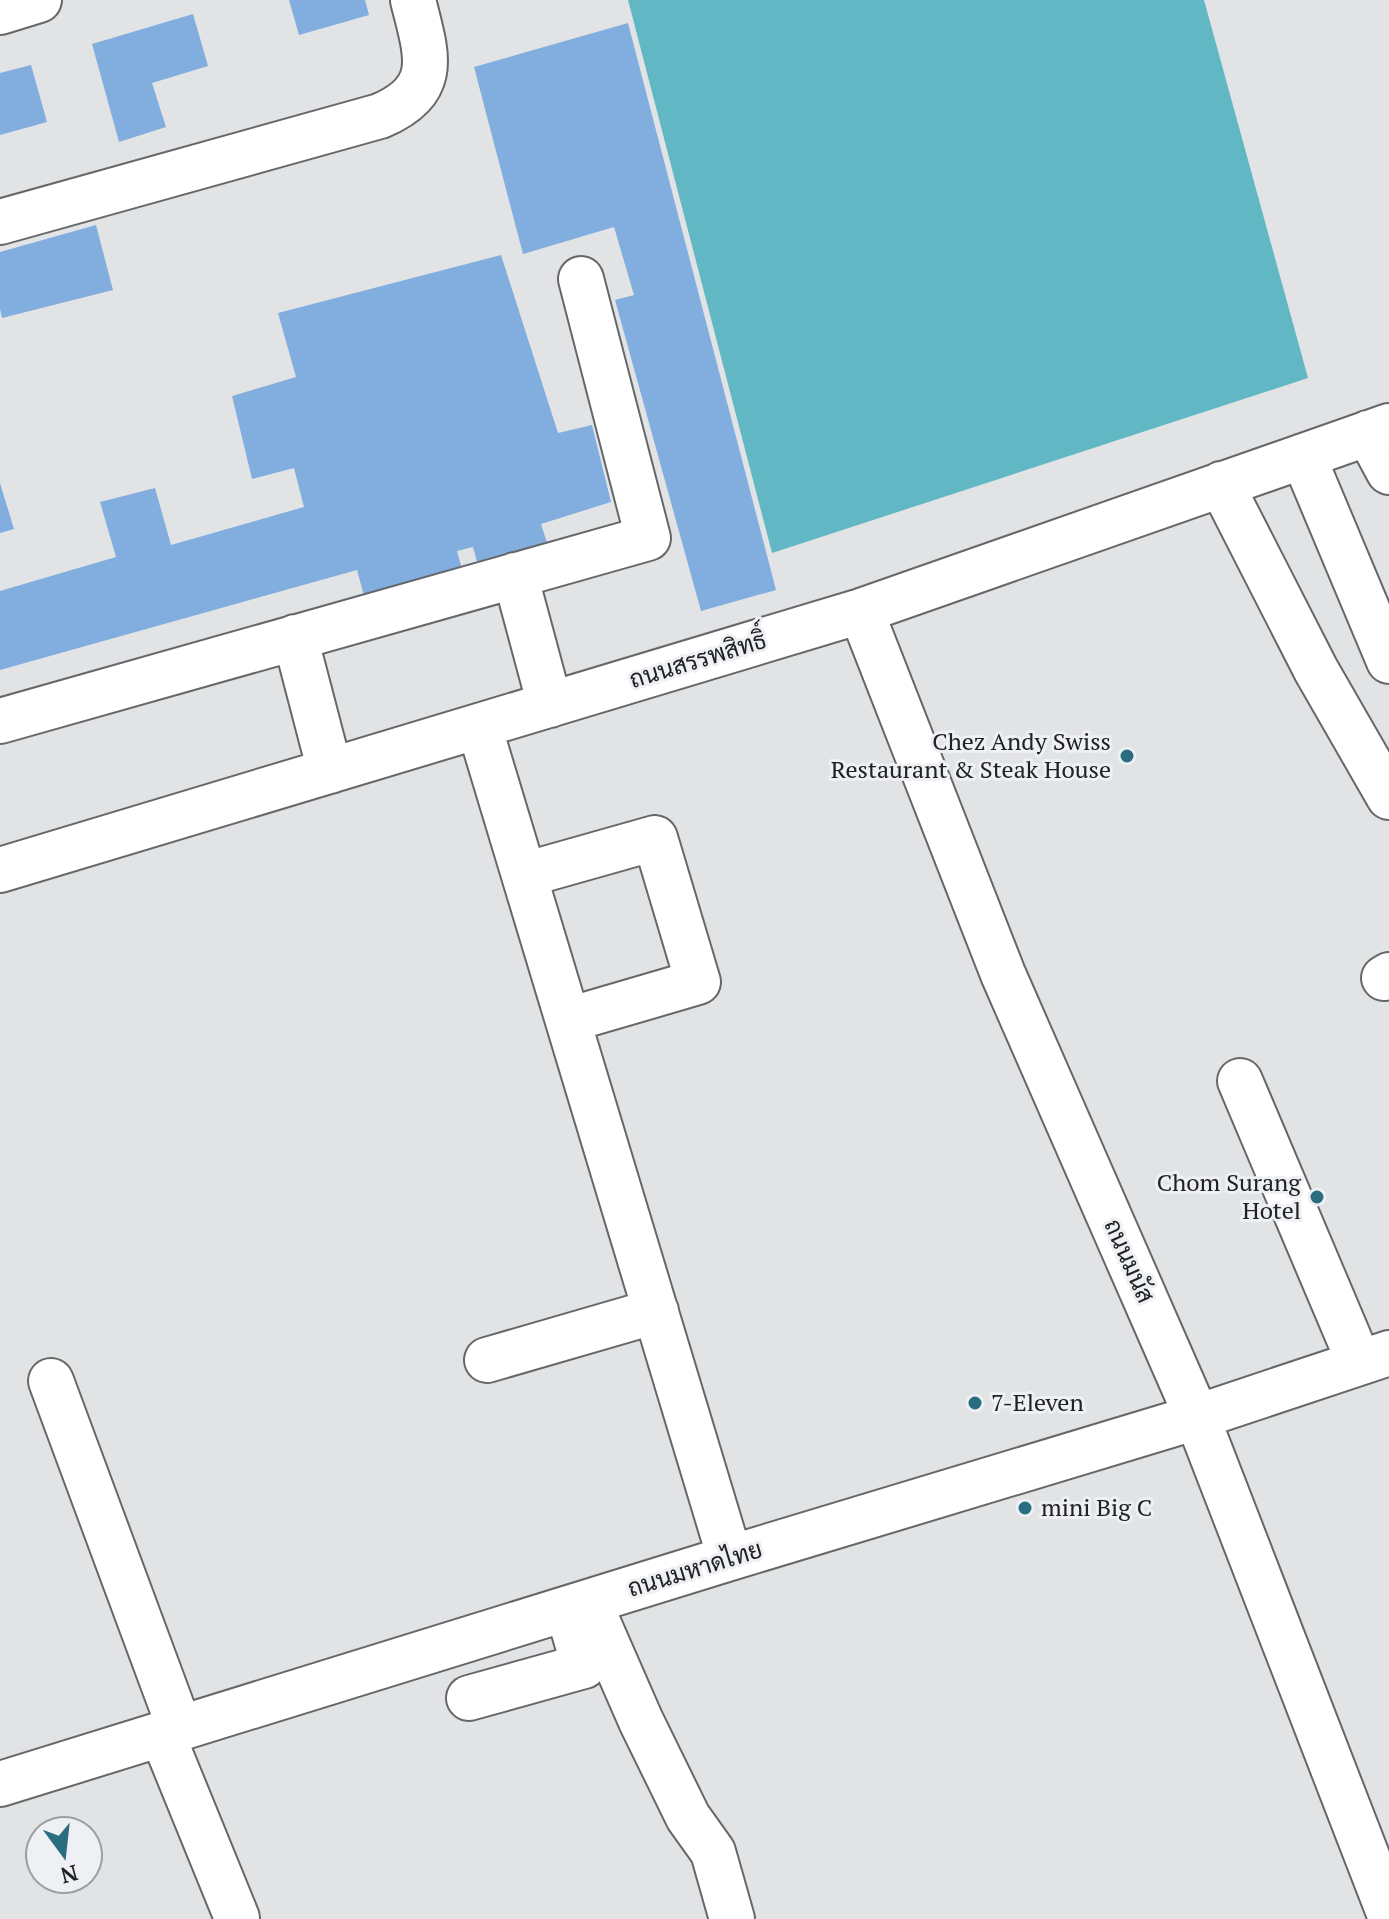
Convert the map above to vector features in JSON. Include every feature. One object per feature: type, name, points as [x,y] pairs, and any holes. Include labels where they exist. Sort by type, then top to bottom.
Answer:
[{"type":"street","points":[[0,12],[39,0]]},
{"type":"street","points":[[0,222],[380,116],[401,107],[425,77],[427,59],[413,0]]},
{"type":"street","points":[[0,721],[648,538],[581,279]]},
{"type":"street","points":[[1378,430],[1389,472]]},
{"type":"street","name":"ถนนสรรพสิทธิ์","points":[[0,870],[861,611],[1378,430]]},
{"type":"street","points":[[1303,456],[1389,661]]},
{"type":"street","points":[[1221,484],[1316,670],[1389,797]]},
{"type":"street","points":[[515,575],[550,705]]},
{"type":"street","name":"ถนนมนัส","points":[[861,611],[1003,974],[1197,1417],[1386,1899]]},
{"type":"street","points":[[295,637],[330,771]]},
{"type":"street","points":[[479,726],[730,1558]]},
{"type":"street","points":[[524,875],[655,838],[698,982],[568,1020]]},
{"type":"street","points":[[1240,1081],[1374,1358]]},
{"type":"street","points":[[487,1360],[656,1311]]},
{"type":"street","name":"ถนนมหาดไทย","points":[[0,1784],[1197,1417],[1374,1358]]},
{"type":"street","points":[[51,1381],[237,1918]]},
{"type":"street","points":[[469,1698],[584,1666],[578,1605]]},
{"type":"street","points":[[578,1605],[681,1803],[713,1852],[732,1919]]},
{"type":"water","points":[[628,0],[1204,0],[1308,378],[772,553]]},
{"type":"building","points":[[289,0],[365,0],[369,15],[299,35]]},
{"type":"building","points":[[193,14],[208,66],[152,83],[166,127],[119,142],[92,44]]},
{"type":"building","points":[[628,23],[776,590],[701,611],[615,300],[634,295],[614,227],[523,254],[474,67]]},
{"type":"building","points":[[31,65],[47,122],[0,135],[0,73]]},
{"type":"building","points":[[96,225],[113,290],[2,318],[0,252]]},
{"type":"building","points":[[501,255],[558,433],[592,425],[611,502],[541,524],[549,549],[479,569],[473,547],[457,551],[462,569],[364,596],[357,570],[0,670],[0,591],[116,557],[100,502],[155,488],[171,545],[304,507],[294,468],[252,479],[232,396],[296,377],[278,313]]},
{"type":"building","points":[[0,483],[14,529],[0,533]]},
{"type":"place","name":"Chez Andy Swiss Restaurant & Steak House","points":[[1127,756]]},
{"type":"place","name":"Chom Surang Hotel","points":[[1317,1197]]},
{"type":"place","name":"7-Eleven","points":[[975,1403]]},
{"type":"place","name":"mini Big C","points":[[1025,1508]]}]
